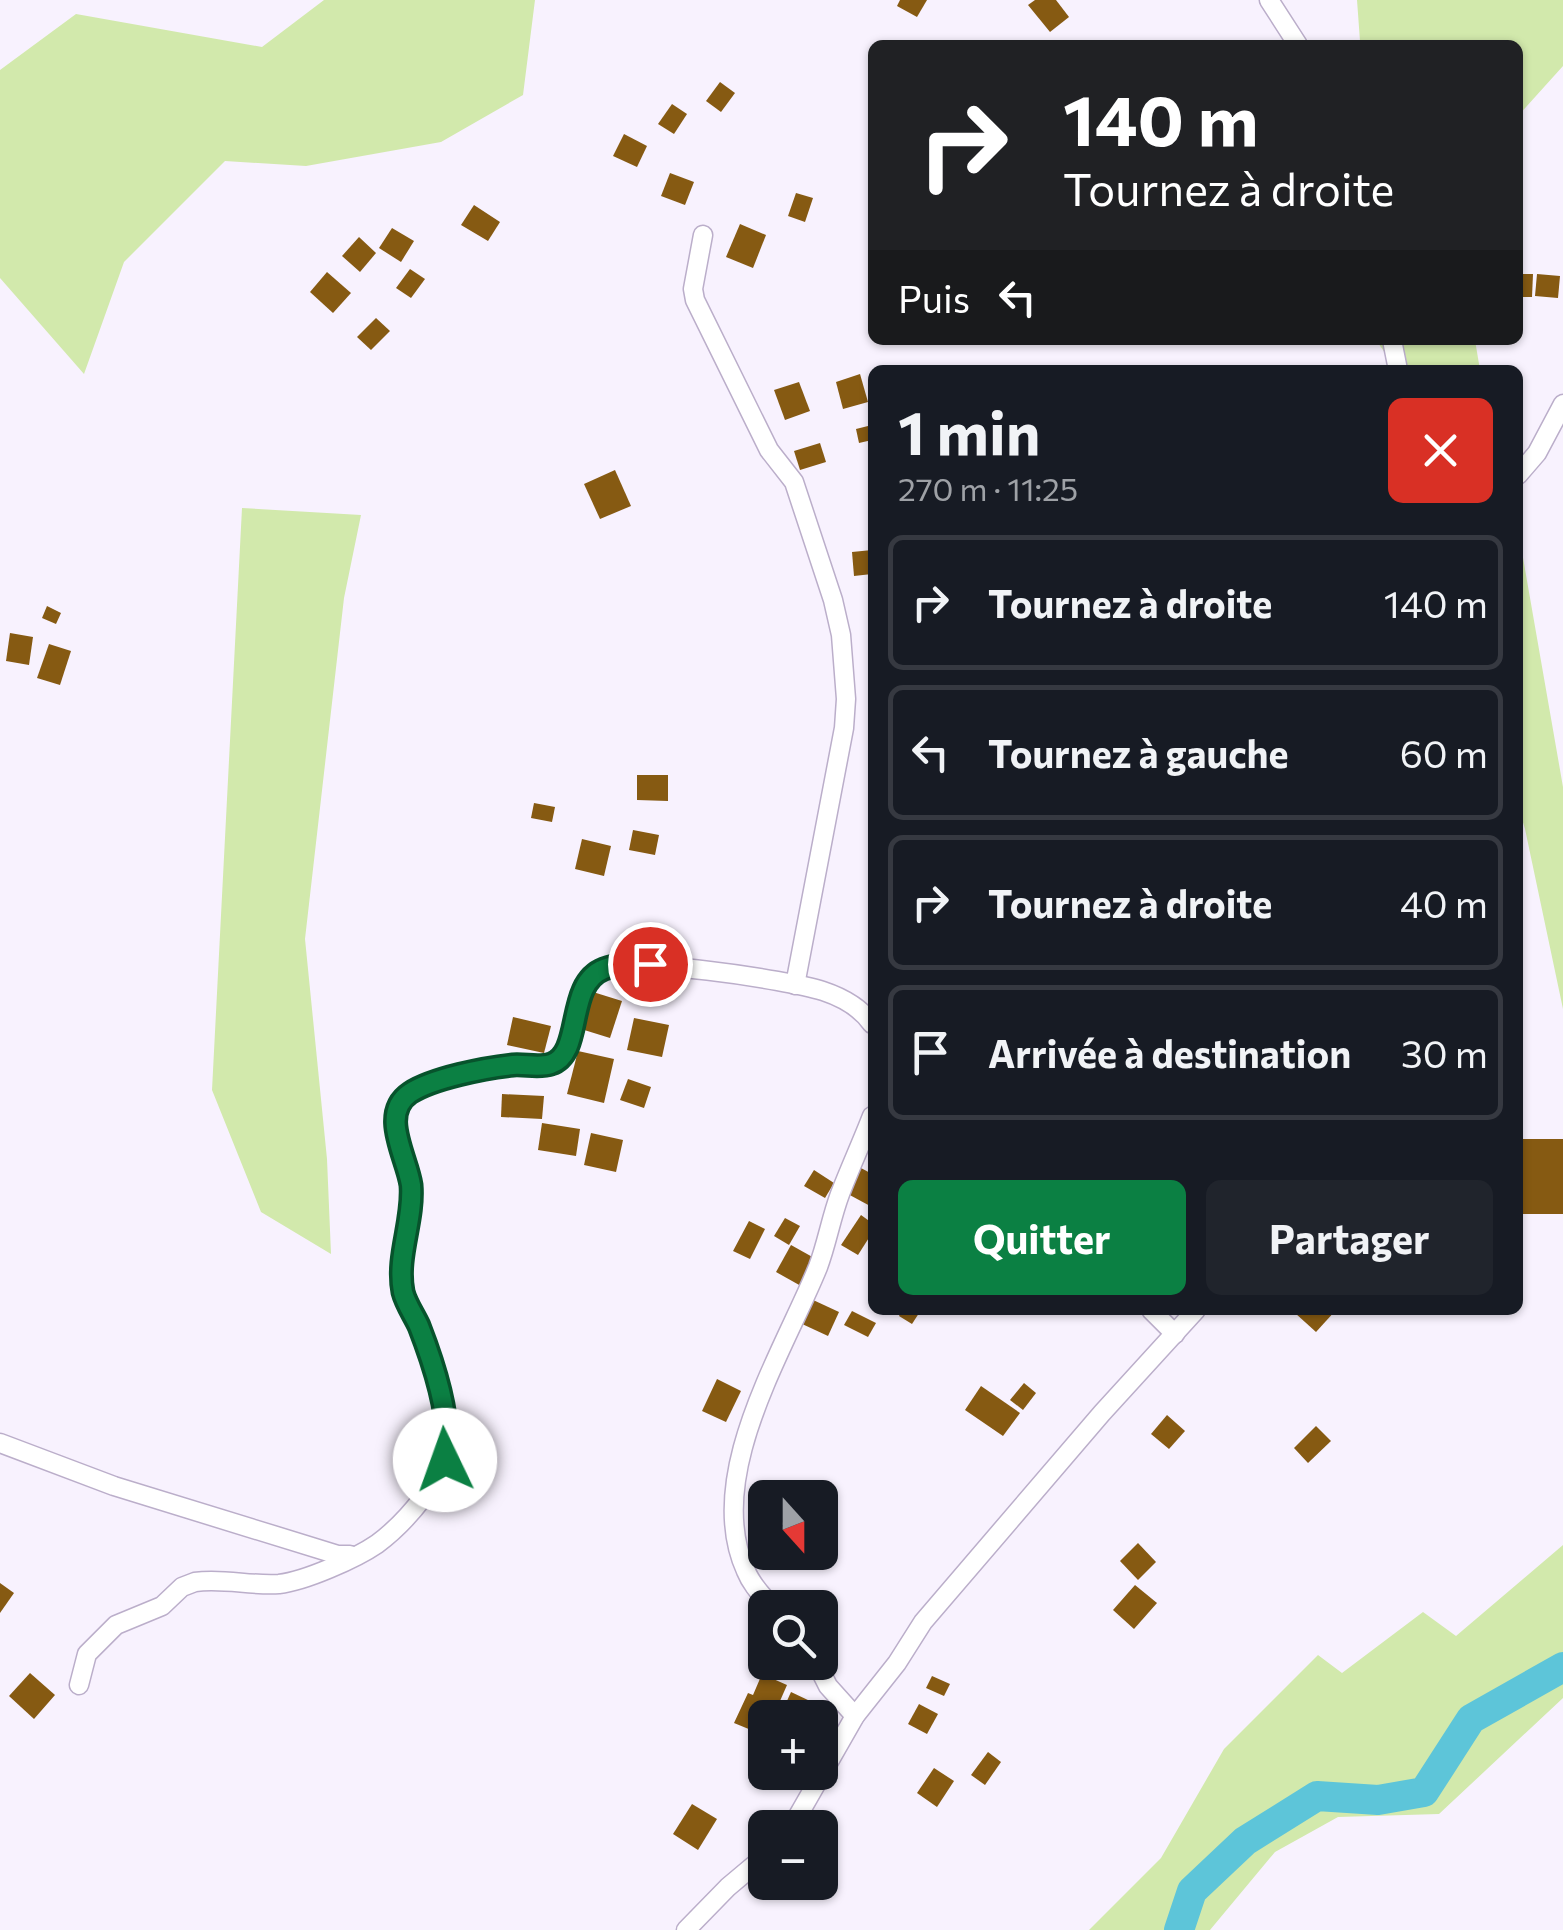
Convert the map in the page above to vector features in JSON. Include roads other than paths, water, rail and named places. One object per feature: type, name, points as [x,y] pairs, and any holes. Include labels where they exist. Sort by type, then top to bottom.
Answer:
[{"type":"street","points":[[1269,0],[1295,40]]},
{"type":"street","points":[[703,235],[693,289],[695,300],[769,450],[794,482],[834,600],[843,652],[844,728],[795,985]]},
{"type":"street","points":[[1523,469],[1556,437],[1563,404]]},
{"type":"street","points":[[79,1685],[87,1654],[116,1625],[162,1606],[182,1587],[209,1580],[280,1584],[356,1555],[398,1525],[435,1481],[447,1451],[441,1401],[428,1353],[404,1293],[401,1264],[411,1190],[396,1118],[405,1096],[432,1082],[496,1068],[552,1064],[562,1057],[569,1042],[587,982],[601,970],[620,965],[650,964],[795,985],[825,992],[856,1008],[868,1020]]},
{"type":"street","points":[[757,1590],[744,1569],[734,1530],[734,1506],[751,1418],[820,1262],[840,1193],[868,1126]]},
{"type":"street","points":[[1155,1315],[1175,1334]]},
{"type":"street","points":[[801,1810],[855,1716],[924,1622],[1102,1413],[1192,1315]]},
{"type":"street","points":[[0,1443],[38,1454],[114,1486],[338,1555],[356,1555]]},
{"type":"street","points":[[825,1680],[855,1716]]},
{"type":"street","points":[[686,1930],[748,1870]]},
{"type":"waterway","points":[[1179,1930],[1192,1891],[1245,1841],[1317,1796],[1378,1800],[1424,1792],[1471,1719],[1563,1667]]}]
